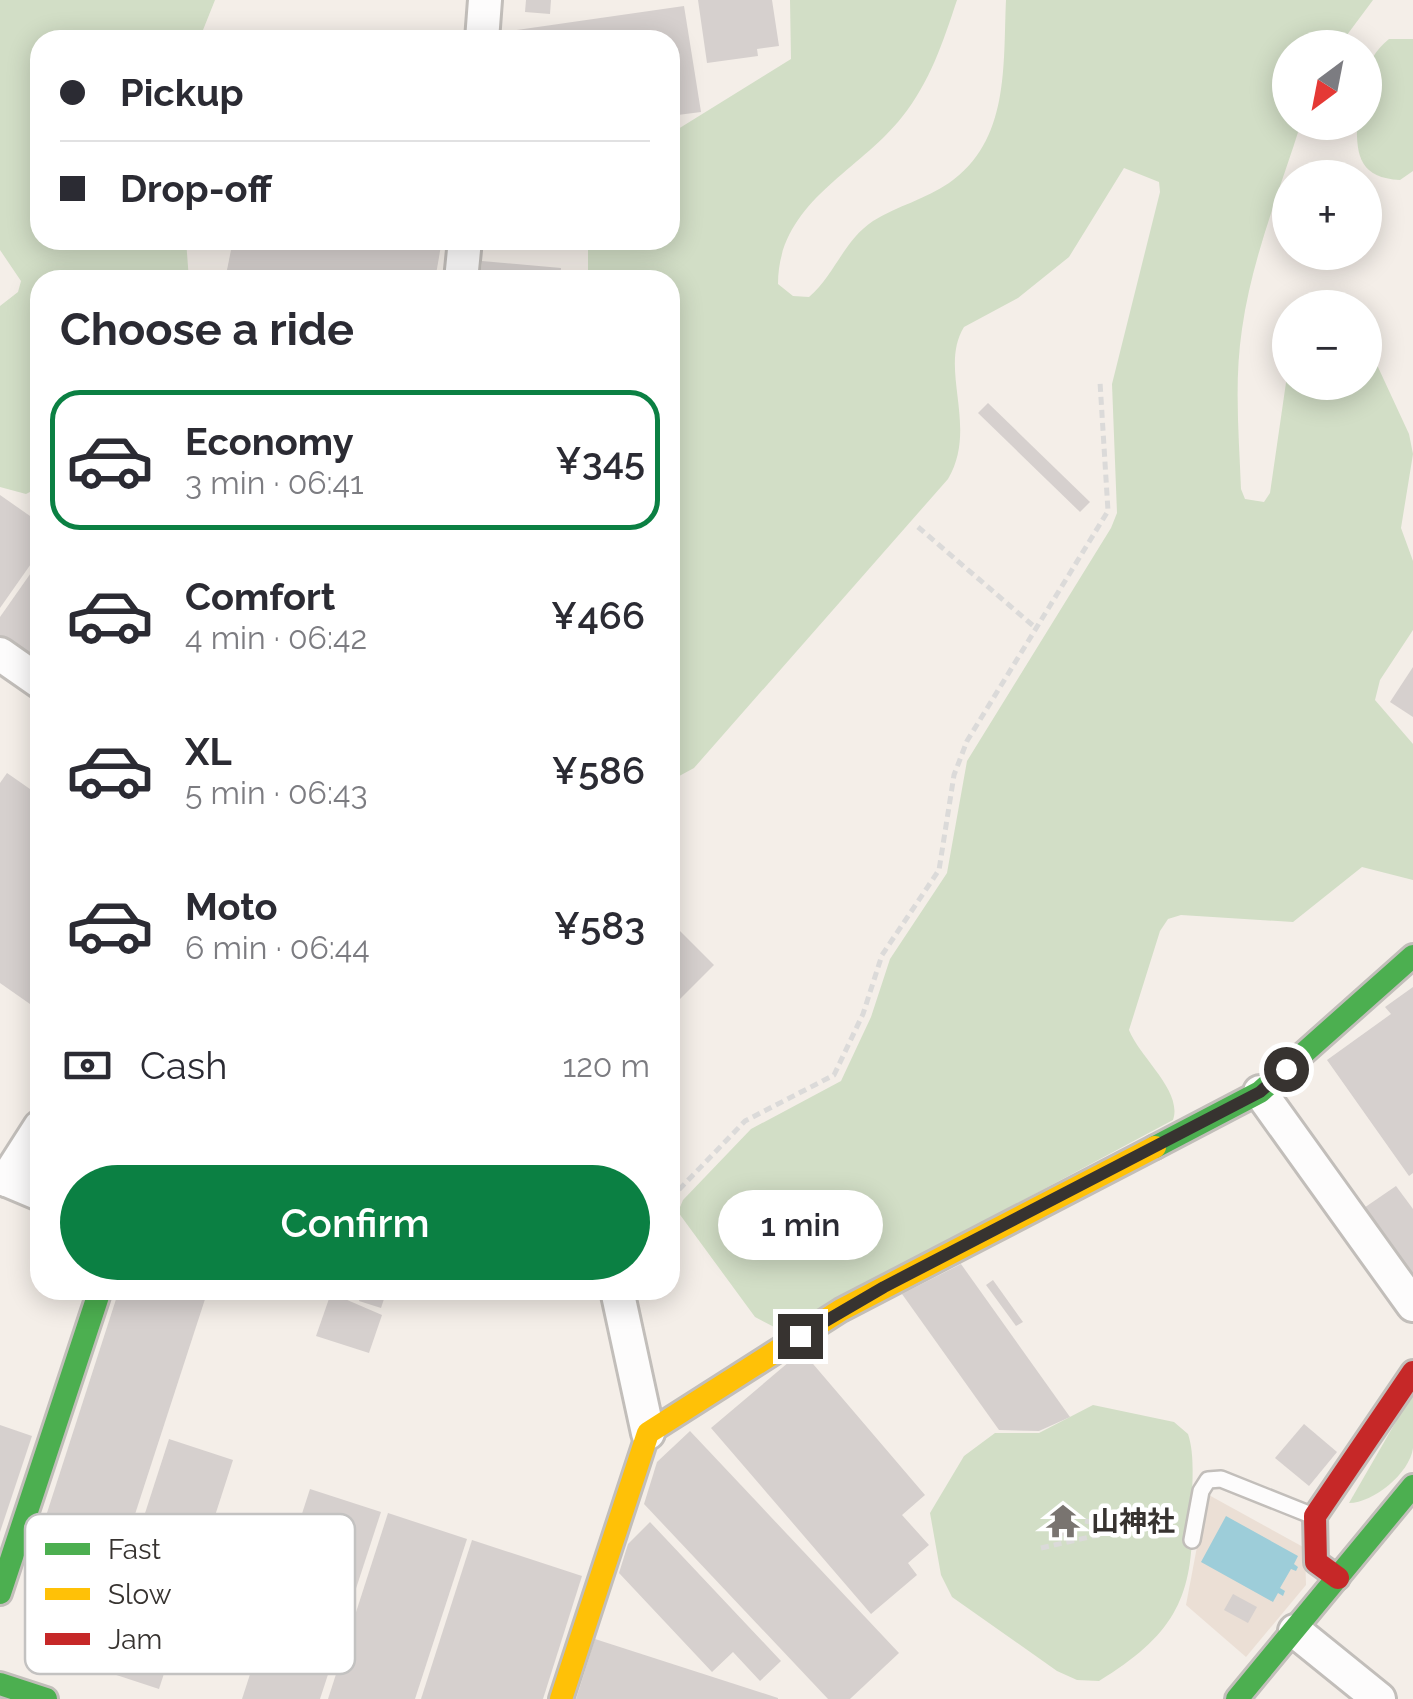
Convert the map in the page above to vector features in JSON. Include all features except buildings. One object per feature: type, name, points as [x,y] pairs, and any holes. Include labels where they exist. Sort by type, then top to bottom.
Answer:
[{"type":"street","points":[[483,30],[485,0]]},
{"type":"street","points":[[0,654],[30,675]]},
{"type":"street","points":[[648,1434],[841,1310],[1260,1092],[1413,956]]},
{"type":"street","points":[[1260,1092],[1413,1305]]},
{"type":"street","points":[[30,1141],[3,1178],[30,1190]]},
{"type":"street","points":[[26,1514],[97,1300]]},
{"type":"street","points":[[561,1699],[648,1434],[619,1300]]},
{"type":"street","points":[[1338,1578],[1316,1562],[1314,1516],[1413,1372]]},
{"type":"street","points":[[1237,1699],[1413,1486]]},
{"type":"street","points":[[0,1593],[25,1517]]},
{"type":"street","points":[[1295,1630],[1379,1699]]},
{"type":"street","points":[[0,1684],[46,1699]]},
{"type":"lane","points":[[1192,1540],[1201,1491],[1208,1480],[1221,1479],[1314,1516]]},
{"type":"path","points":[[680,1188],[745,1121],[834,1075],[863,1014],[882,956],[939,870],[959,757],[1108,511],[1100,382]]},
{"type":"path","points":[[918,527],[1037,630]]},
{"type":"path","points":[[1085,1520],[1192,1540]]},
{"type":"path","points":[[1041,1548],[1128,1528]]},
{"type":"shaded area","points":[[1207,1494],[1305,1548],[1306,1585],[1246,1657],[1186,1605]]},
{"type":"green space","points":[[0,0],[215,0],[203,30],[30,30],[30,250],[187,250],[188,270],[30,270],[30,492],[26,494],[0,487],[0,306],[18,292],[21,281],[0,250]]},
{"type":"green space","points":[[790,0],[957,0],[935,61],[912,104],[884,137],[824,190],[791,231],[778,284],[793,296],[809,297],[863,229],[949,183],[969,166],[983,146],[993,124],[1003,75],[1006,0],[1373,0],[1351,30],[1272,30],[1272,140],[1296,140],[1289,160],[1272,160],[1272,213],[1242,329],[1238,389],[1241,489],[1245,499],[1264,502],[1270,493],[1283,400],[1382,400],[1382,376],[1409,434],[1413,454],[1401,528],[1413,561],[1413,630],[1380,680],[1375,700],[1413,744],[1413,880],[1362,867],[1293,922],[1181,915],[1168,919],[1160,931],[1129,1030],[1172,1098],[1173,1120],[780,1330],[755,1317],[680,1215],[680,1207],[751,1129],[841,1081],[871,1017],[890,959],[947,873],[967,761],[1111,528],[1117,513],[1112,384],[1160,192],[1159,182],[1124,168],[1069,257],[1018,298],[964,327],[955,361],[960,439],[948,479],[694,768],[680,776],[680,270],[588,270],[588,250],[680,250],[680,128],[791,59]]},
{"type":"green space","points":[[1389,39],[1413,39],[1413,171],[1400,180],[1382,176],[1382,160],[1362,160],[1358,140],[1382,140],[1382,46]]},
{"type":"green space","points":[[1413,1392],[1413,1448],[1405,1467],[1379,1492],[1349,1503]]},
{"type":"green space","points":[[1093,1405],[1174,1422],[1188,1434],[1193,1468],[1190,1562],[1177,1607],[1148,1645],[1099,1681],[1077,1680],[1057,1671],[952,1597],[941,1575],[930,1513],[964,1456],[995,1433],[1039,1433]]},
{"type":"water","points":[[1226,1516],[1298,1556],[1296,1571],[1291,1569],[1280,1588],[1285,1591],[1283,1596],[1278,1593],[1273,1602],[1201,1562]]},
{"type":"traffic: fast","points":[[1155,1147],[1260,1092],[1413,956]]},
{"type":"traffic: fast","points":[[26,1514],[97,1300]]},
{"type":"traffic: fast","points":[[1237,1699],[1413,1486]]},
{"type":"traffic: fast","points":[[0,1593],[25,1517]]},
{"type":"traffic: fast","points":[[0,1684],[46,1699]]},
{"type":"traffic: slow","points":[[561,1699],[648,1433],[841,1310],[1155,1147]]},
{"type":"traffic: jam","points":[[1338,1578],[1316,1562],[1315,1516],[1413,1372]]},
{"type":"place","name":"山神社","points":[[1063,1521]]},
{"type":"route","points":[[800,1336],[884,1287],[1260,1092],[1286,1069]]}]
